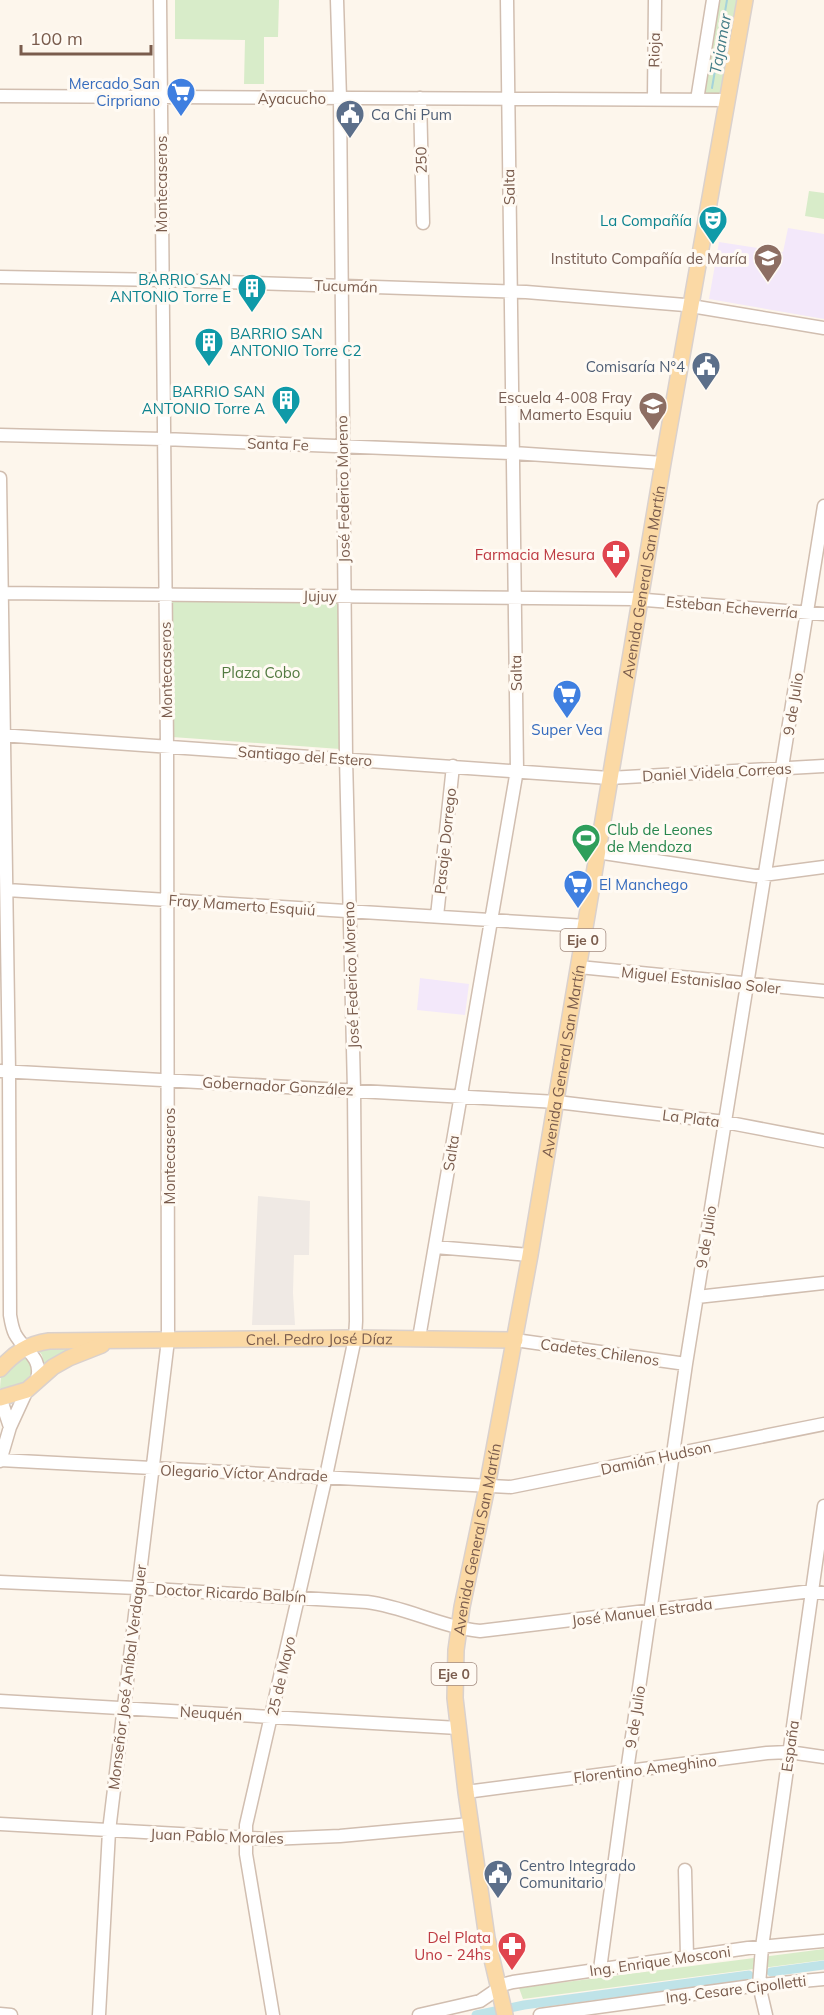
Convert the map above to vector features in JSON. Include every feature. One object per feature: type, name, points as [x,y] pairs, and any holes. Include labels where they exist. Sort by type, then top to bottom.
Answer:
[{"type":"main road","name":"Avenida General San Martín","points":[[504,2012],[487,1938],[458,1728],[454,1675],[459,1628],[530,1255],[609,778],[745,0]]},
{"type":"main road","name":"Cnel. Pedro José Díaz","points":[[24,1351],[50,1341],[355,1338],[515,1340]]},
{"type":"main road","name":"Cnel. Pedro José Díaz","points":[[11,1393],[69,1358],[101,1346],[124,1341]]},
{"type":"main road","points":[[0,1369],[24,1351]]},
{"type":"street","name":"Montecaseros","points":[[160,0],[169,1080],[168,1340]]},
{"type":"street","name":"José Federico Moreno","points":[[337,0],[340,98],[346,758],[354,1090],[355,1338]]},
{"type":"street","name":"Salta","points":[[419,1338],[517,770],[507,0]]},
{"type":"street","name":"Rioja","points":[[654,99],[655,0]]},
{"type":"street","points":[[697,100],[714,0]]},
{"type":"street","name":"Ayacucho","points":[[0,96],[728,100]]},
{"type":"street","name":"250","points":[[420,98],[423,223]]},
{"type":"street","name":"Tucumán","points":[[0,277],[511,292],[692,306],[824,328]]},
{"type":"street","name":"Santa Fe","points":[[0,435],[513,453],[663,463]]},
{"type":"street","points":[[0,478],[2,735],[7,890],[4,966],[5,1071],[10,1315],[15,1334],[24,1351],[38,1365],[11,1393],[10,1427],[0,1461]]},
{"type":"street","name":"9 de Julio","points":[[600,1969],[686,1364],[824,506]]},
{"type":"street","name":"Jujuy","points":[[1,593],[640,599]]},
{"type":"street","name":"Esteban Echeverría","points":[[640,599],[824,614]]},
{"type":"street","name":"Santiago del Estero","points":[[2,735],[609,778]]},
{"type":"street","name":"Pasaje Dorrego","points":[[437,916],[453,766]]},
{"type":"street","name":"Daniel Videla Correas","points":[[609,778],[824,766]]},
{"type":"street","points":[[597,852],[754,876],[824,867]]},
{"type":"street","name":"Fray Mamerto Esquiú","points":[[7,890],[586,926]]},
{"type":"street","name":"Miguel Estanislao Soler","points":[[579,967],[824,991]]},
{"type":"street","name":"Gobernador González","points":[[5,1071],[556,1102]]},
{"type":"street","name":"La Plata","points":[[556,1102],[725,1122],[824,1141]]},
{"type":"street","points":[[435,1247],[530,1255]]},
{"type":"street","points":[[697,1297],[824,1283]]},
{"type":"street","name":"25 de Mayo","points":[[273,2015],[246,1854],[246,1826],[299,1597],[355,1338]]},
{"type":"street","name":"Monseñor José Aníbal Verdaguer","points":[[99,2015],[109,1831],[168,1340]]},
{"type":"street","name":"Cadetes Chilenos","points":[[515,1340],[686,1364]]},
{"type":"street","points":[[10,1427],[11,1393]]},
{"type":"street","name":"Damián Hudson","points":[[487,1487],[511,1487],[824,1424]]},
{"type":"street","name":"Olegario Víctor Andrade","points":[[0,1461],[326,1476],[487,1487]]},
{"type":"street","name":"España","points":[[766,2015],[759,1985],[762,1947],[789,1752],[818,1592],[824,1506]]},
{"type":"street","name":"Doctor Ricardo Balbín","points":[[0,1582],[377,1603],[459,1628]]},
{"type":"street","name":"José Manuel Estrada","points":[[459,1628],[487,1631],[818,1592]]},
{"type":"street","name":"Neuquén","points":[[0,1701],[458,1728]]},
{"type":"street","name":"Florentino Ameghino","points":[[466,1792],[767,1753],[789,1752],[824,1756]]},
{"type":"street","name":"Juan Pablo Morales","points":[[0,1824],[245,1839],[340,1836],[470,1824]]},
{"type":"street","points":[[685,1870],[687,1957]]},
{"type":"street","name":"Ing. Enrique Mosconi","points":[[419,2015],[480,2001],[513,1982],[762,1947],[824,1941]]},
{"type":"street","name":"Ing. Cesare Cipolletti","points":[[540,2015],[759,1985],[824,1979]]},
{"type":"street","points":[[0,2014],[11,2015]]},
{"type":"shaded area","name":"Instituto Compañía de María","points":[[788,228],[824,234],[824,319],[709,299],[719,242],[783,252]]},
{"type":"shaded area","points":[[420,978],[469,984],[465,1015],[417,1010]]},
{"type":"shaded area","points":[[258,1196],[310,1201],[309,1255],[294,1255],[295,1325],[252,1325]]},
{"type":"green space","points":[[175,0],[279,0],[278,37],[264,37],[264,84],[244,84],[245,40],[175,39]]},
{"type":"green space","points":[[713,0],[745,0],[728,100],[697,100]]},
{"type":"green space","points":[[809,191],[824,193],[824,219],[805,216]]},
{"type":"green space","name":"Plaza Cobo","points":[[171,599],[338,603],[340,749],[172,737]]},
{"type":"green space","points":[[100,1343],[44,1367],[42,1355],[37,1349]]},
{"type":"green space","points":[[25,1356],[29,1357],[35,1373],[24,1387],[2,1390],[0,1388],[1,1375]]},
{"type":"green space","points":[[824,1949],[824,1960],[523,1999],[519,1988]]},
{"type":"waterway","name":"Tajamar","points":[[712,88],[727,0]]},
{"type":"waterway","points":[[771,1972],[824,1965]]},
{"type":"waterway","points":[[476,2015],[524,2005],[749,1975]]},
{"type":"place","name":"Mercado San Cirpriano","points":[[181,118]]},
{"type":"place","name":"Ca Chi Pum","points":[[350,140]]},
{"type":"place","name":"La Compañía","points":[[713,246]]},
{"type":"place","name":"Instituto Compañía de María","points":[[768,284]]},
{"type":"place","name":"BARRIO SAN ANTONIO Torre E","points":[[252,314]]},
{"type":"place","name":"BARRIO SAN ANTONIO Torre C2","points":[[209,368]]},
{"type":"place","name":"Comisaría N°4","points":[[706,392]]},
{"type":"place","name":"BARRIO SAN ANTONIO Torre A","points":[[286,426]]},
{"type":"place","name":"Escuela 4-008 Fray Mamerto Esquiu","points":[[653,432]]},
{"type":"place","name":"Farmacia Mesura","points":[[616,580]]},
{"type":"place","name":"Super Vea","points":[[567,720]]},
{"type":"place","name":"Club de Leones de Mendoza","points":[[586,864]]},
{"type":"place","name":"El Manchego","points":[[578,910]]},
{"type":"place","name":"Centro Integrado Comunitario","points":[[498,1900]]},
{"type":"place","name":"Del Plata Uno - 24hs","points":[[512,1972]]}]
